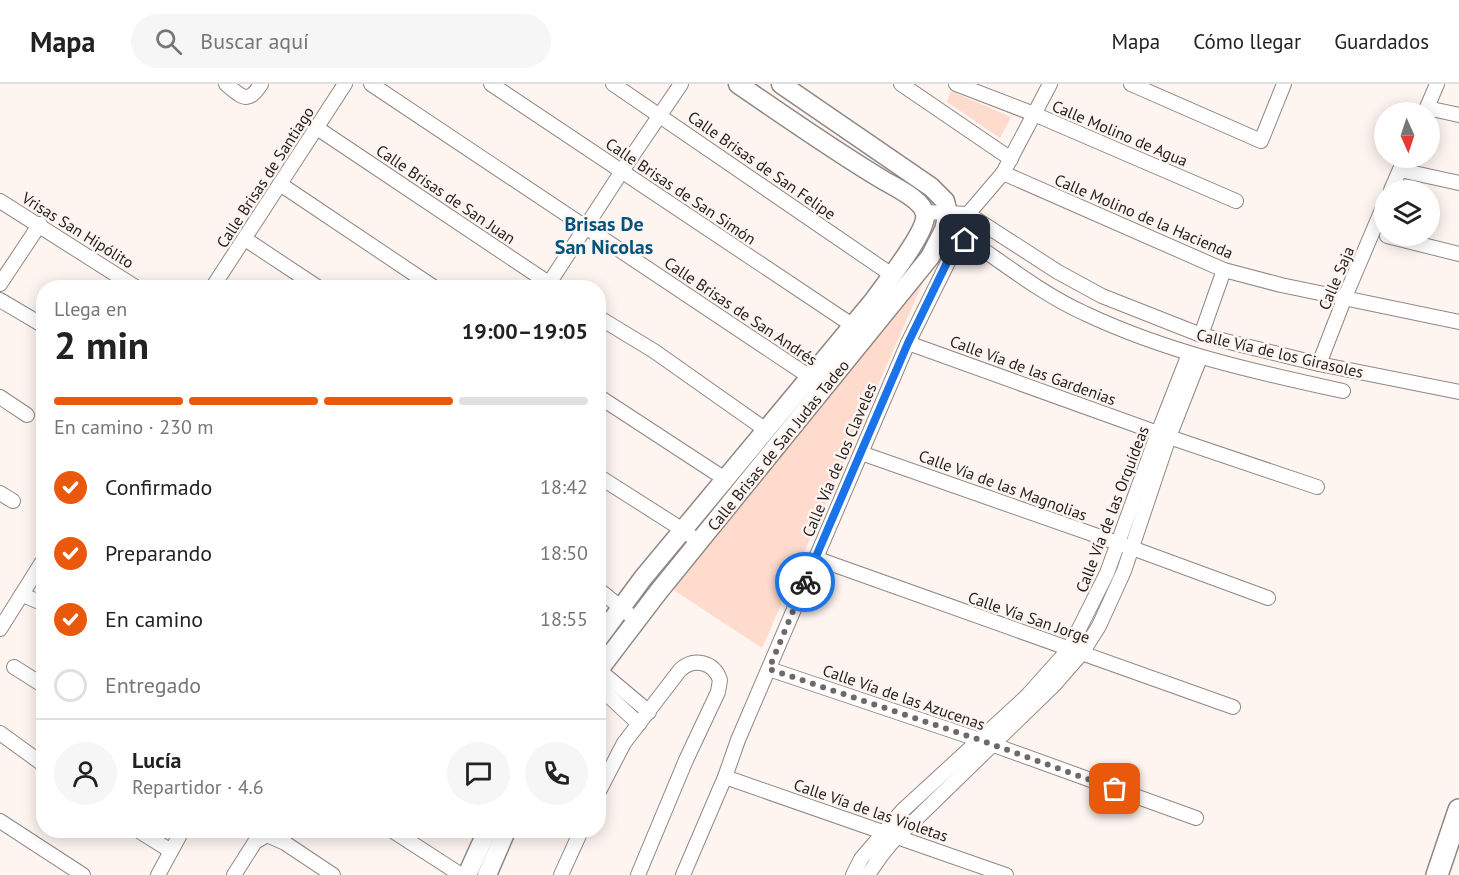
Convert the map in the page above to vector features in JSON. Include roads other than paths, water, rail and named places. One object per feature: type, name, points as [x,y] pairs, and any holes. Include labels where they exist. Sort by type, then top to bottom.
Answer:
[{"type":"main road","points":[[1437,875],[1459,810]]},
{"type":"street","points":[[225,84],[243,97],[257,90]]},
{"type":"street","name":"Calle Brisas de Santiago","points":[[217,280],[345,84]]},
{"type":"street","name":"Calle Brisas de San Andrés","points":[[371,84],[816,381]]},
{"type":"street","name":"Calle Brisas de San Simón","points":[[491,84],[852,325]]},
{"type":"street","name":"Calle Brisas de San Felipe","points":[[613,84],[892,275]]},
{"type":"street","points":[[554,280],[585,227],[681,84]]},
{"type":"street","points":[[738,84],[845,157],[907,194],[925,212],[948,213],[968,213],[1003,173],[1050,84]]},
{"type":"street","points":[[781,84],[932,188],[945,201],[948,213]]},
{"type":"street","points":[[901,84],[1011,159]]},
{"type":"street","name":"Calle Molino de Agua","points":[[956,84],[1034,114],[1236,201]]},
{"type":"street","points":[[1131,84],[1261,141],[1284,84]]},
{"type":"street","points":[[1429,102],[1437,84]]},
{"type":"street","points":[[1440,112],[1459,115]]},
{"type":"street","name":"Calle Brisas de San Juan","points":[[317,128],[541,280]]},
{"type":"street","points":[[1414,168],[1459,183]]},
{"type":"street","name":"Calle Molino de la Hacienda","points":[[1003,173],[1224,270],[1281,285],[1459,322]]},
{"type":"street","points":[[280,184],[423,280]]},
{"type":"street","name":"Vrisas San Hipólito","points":[[0,201],[125,280]]},
{"type":"street","name":"Calle Brisas de San Judas Tadeo","points":[[606,661],[659,591],[700,543],[816,381],[852,325],[892,275],[923,226],[925,212]]},
{"type":"street","name":"Calle Brisas de San Judas Tadeo","points":[[606,628],[643,578],[766,430],[901,295],[930,257],[944,230],[948,213]]},
{"type":"street","name":"Calle Vía de los Girasoles","points":[[968,213],[1058,272],[1102,296],[1201,335],[1319,364],[1459,392]]},
{"type":"street","points":[[0,284],[40,225]]},
{"type":"street","points":[[245,239],[307,280]]},
{"type":"street","name":"Calle Vía de los Claveles","points":[[683,875],[815,558],[908,343],[955,246],[961,240],[972,242],[1082,313],[1195,356]]},
{"type":"street","name":"Calle Saja","points":[[1319,364],[1345,297],[1375,246]]},
{"type":"street","points":[[1428,246],[1459,254]]},
{"type":"street","points":[[1201,335],[1224,270]]},
{"type":"street","points":[[0,300],[36,321]]},
{"type":"street","points":[[606,322],[654,351],[766,430]]},
{"type":"street","name":"Calle Vía de las Gardenias","points":[[908,343],[1317,487]]},
{"type":"street","points":[[1195,356],[1254,372],[1343,391]]},
{"type":"street","name":"Calle Vía de las Orquídeas","points":[[853,875],[861,859],[986,742],[1055,684],[1076,651],[1099,626],[1164,435],[1195,356]]},
{"type":"street","points":[[0,397],[27,415]]},
{"type":"street","points":[[606,401],[724,479]]},
{"type":"street","name":"Calle Vía de las Magnolias","points":[[861,453],[1268,598]]},
{"type":"street","points":[[606,481],[700,543]]},
{"type":"street","points":[[0,494],[13,501]]},
{"type":"street","name":"Calle Vía San Jorge","points":[[815,558],[1233,707]]},
{"type":"street","points":[[0,629],[36,572]]},
{"type":"street","points":[[643,578],[659,591]]},
{"type":"street","points":[[22,595],[36,601]]},
{"type":"street","points":[[606,595],[636,620]]},
{"type":"street","points":[[606,777],[624,742],[687,664],[705,663],[713,668],[719,676],[718,692],[686,760],[639,875]]},
{"type":"street","points":[[14,667],[36,681]]},
{"type":"street","name":"Calle Vía de las Azucenas","points":[[769,669],[986,742],[1196,818]]},
{"type":"street","points":[[606,677],[649,712]]},
{"type":"street","points":[[606,693],[639,724]]},
{"type":"street","points":[[0,734],[36,759]]},
{"type":"street","name":"Calle Vía de las Violetas","points":[[725,777],[1006,875]]},
{"type":"street","points":[[0,820],[83,875]]},
{"type":"street","name":"Calle Vía de las Orquídeas","points":[[868,875],[889,834]]},
{"type":"street","points":[[150,838],[171,851]]},
{"type":"street","points":[[158,875],[178,838]]},
{"type":"street","points":[[234,875],[255,842],[262,838]]},
{"type":"street","points":[[276,838],[333,875]]},
{"type":"street","points":[[404,838],[461,875]]},
{"type":"street","points":[[467,875],[483,838]]},
{"type":"street","points":[[487,875],[503,838]]},
{"type":"street","points":[[561,875],[578,838]]},
{"type":"district","name":"Brisas De San Nicolas","points":[[604,236]]}]
